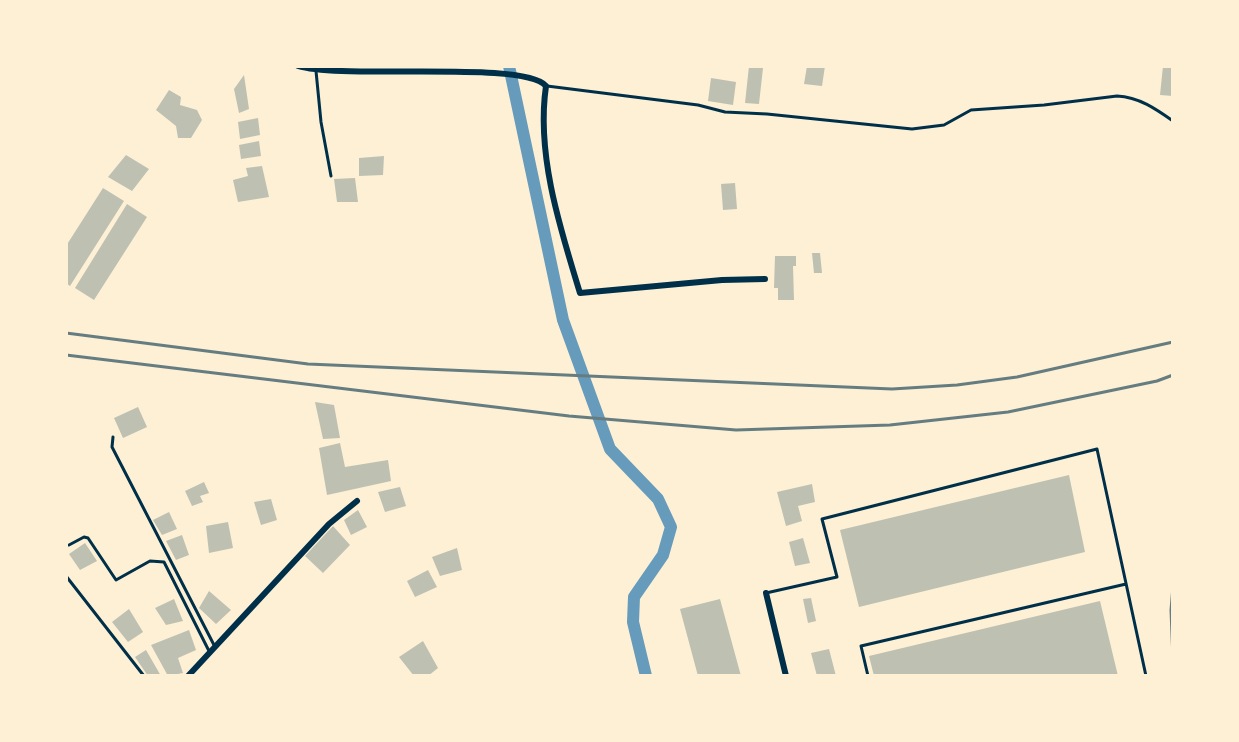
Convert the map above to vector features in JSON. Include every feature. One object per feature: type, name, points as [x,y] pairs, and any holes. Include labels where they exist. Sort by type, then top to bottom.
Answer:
[{"type":"street","points":[[298,66],[316,69],[528,76],[539,79],[546,86],[543,110],[545,144],[558,215],[580,293],[722,279],[765,279]]},
{"type":"street","points":[[188,676],[328,524],[357,501]]},
{"type":"street","points":[[766,593],[786,676]]},
{"type":"lane","points":[[316,69],[321,122],[331,176]]},
{"type":"lane","points":[[546,86],[698,105],[725,112],[767,114],[894,129],[944,125],[971,110],[1044,105],[1117,96],[1126,96],[1150,106],[1173,121]]},
{"type":"lane","points":[[113,437],[112,447],[215,647]]},
{"type":"lane","points":[[766,593],[837,577],[822,519],[1097,449],[1146,676]]},
{"type":"lane","points":[[69,545],[84,537],[88,538],[116,580],[150,561],[164,562],[209,653]]},
{"type":"lane","points":[[66,576],[144,676]]},
{"type":"lane","points":[[868,676],[861,646],[1126,584]]},
{"type":"building","points":[[749,66],[763,68],[759,104],[745,103]]},
{"type":"building","points":[[807,66],[825,66],[822,86],[804,84]]},
{"type":"building","points":[[1163,66],[1173,66],[1173,96],[1160,95]]},
{"type":"building","points":[[244,75],[249,109],[239,113],[234,89]]},
{"type":"building","points":[[711,78],[736,82],[733,105],[708,101]]},
{"type":"building","points":[[169,90],[181,97],[180,105],[197,110],[202,120],[191,138],[178,138],[176,126],[156,110]]},
{"type":"building","points":[[258,118],[260,135],[240,139],[238,122]]},
{"type":"building","points":[[259,141],[261,156],[241,159],[239,145]]},
{"type":"building","points":[[126,155],[149,169],[132,191],[108,177]]},
{"type":"building","points":[[384,156],[383,175],[359,176],[359,158]]},
{"type":"building","points":[[262,166],[269,197],[238,202],[233,180],[248,176],[246,168]]},
{"type":"building","points":[[355,178],[358,202],[337,202],[334,179]]},
{"type":"building","points":[[735,183],[737,209],[723,210],[721,184]]},
{"type":"building","points":[[103,188],[124,201],[70,286],[66,283],[66,246]]},
{"type":"building","points":[[127,204],[147,217],[94,300],[75,288]]},
{"type":"building","points":[[812,253],[820,253],[822,273],[814,273]]},
{"type":"building","points":[[775,256],[796,256],[796,266],[793,266],[794,300],[778,300],[778,288],[774,288]]},
{"type":"building","points":[[315,402],[334,405],[340,438],[323,439]]},
{"type":"building","points":[[138,407],[147,427],[123,438],[114,418]]},
{"type":"building","points":[[340,443],[345,467],[388,460],[391,481],[327,495],[319,448]]},
{"type":"building","points":[[1069,475],[1085,552],[859,607],[840,530]]},
{"type":"building","points":[[204,482],[209,493],[200,496],[203,502],[192,506],[185,491]]},
{"type":"building","points":[[812,484],[815,502],[798,506],[802,521],[786,526],[777,492]]},
{"type":"building","points":[[400,487],[406,506],[385,512],[378,492]]},
{"type":"building","points":[[271,499],[277,520],[261,525],[254,502]]},
{"type":"building","points":[[358,510],[367,527],[351,535],[344,520]]},
{"type":"building","points":[[169,512],[177,529],[162,535],[153,520]]},
{"type":"building","points":[[228,522],[233,548],[209,553],[206,526]]},
{"type":"building","points":[[333,526],[350,545],[323,573],[305,556]]},
{"type":"building","points":[[182,535],[189,555],[176,560],[166,541]]},
{"type":"building","points":[[803,538],[810,563],[795,566],[789,542]]},
{"type":"building","points":[[85,543],[97,561],[80,570],[69,554]]},
{"type":"building","points":[[457,548],[462,570],[440,576],[432,557]]},
{"type":"building","points":[[428,570],[437,587],[415,597],[407,581]]},
{"type":"building","points":[[209,591],[231,610],[216,624],[199,608]]},
{"type":"building","points":[[811,598],[816,621],[808,623],[803,599]]},
{"type":"building","points":[[174,599],[183,621],[166,625],[155,608]]},
{"type":"building","points":[[720,599],[741,676],[698,676],[680,609]]},
{"type":"building","points":[[1100,601],[1118,676],[874,676],[869,656]]},
{"type":"building","points":[[129,609],[143,632],[128,642],[112,622]]},
{"type":"building","points":[[189,630],[196,650],[178,658],[183,673],[168,676],[151,645]]},
{"type":"building","points":[[423,641],[438,668],[428,676],[414,676],[399,657]]},
{"type":"building","points":[[829,649],[836,676],[817,676],[811,653]]},
{"type":"building","points":[[146,650],[161,676],[148,676],[135,657]]},
{"type":"waterway","points":[[509,66],[563,320],[610,449],[658,499],[671,527],[663,555],[634,597],[633,622],[646,676]]},
{"type":"railway","points":[[66,333],[308,364],[892,389],[957,385],[1017,377],[1173,342]]},
{"type":"railway","points":[[66,355],[569,416],[736,430],[890,425],[1008,412],[1157,381],[1173,375]]},
{"type":"railway","points":[[1173,586],[1171,610],[1173,660]]}]
